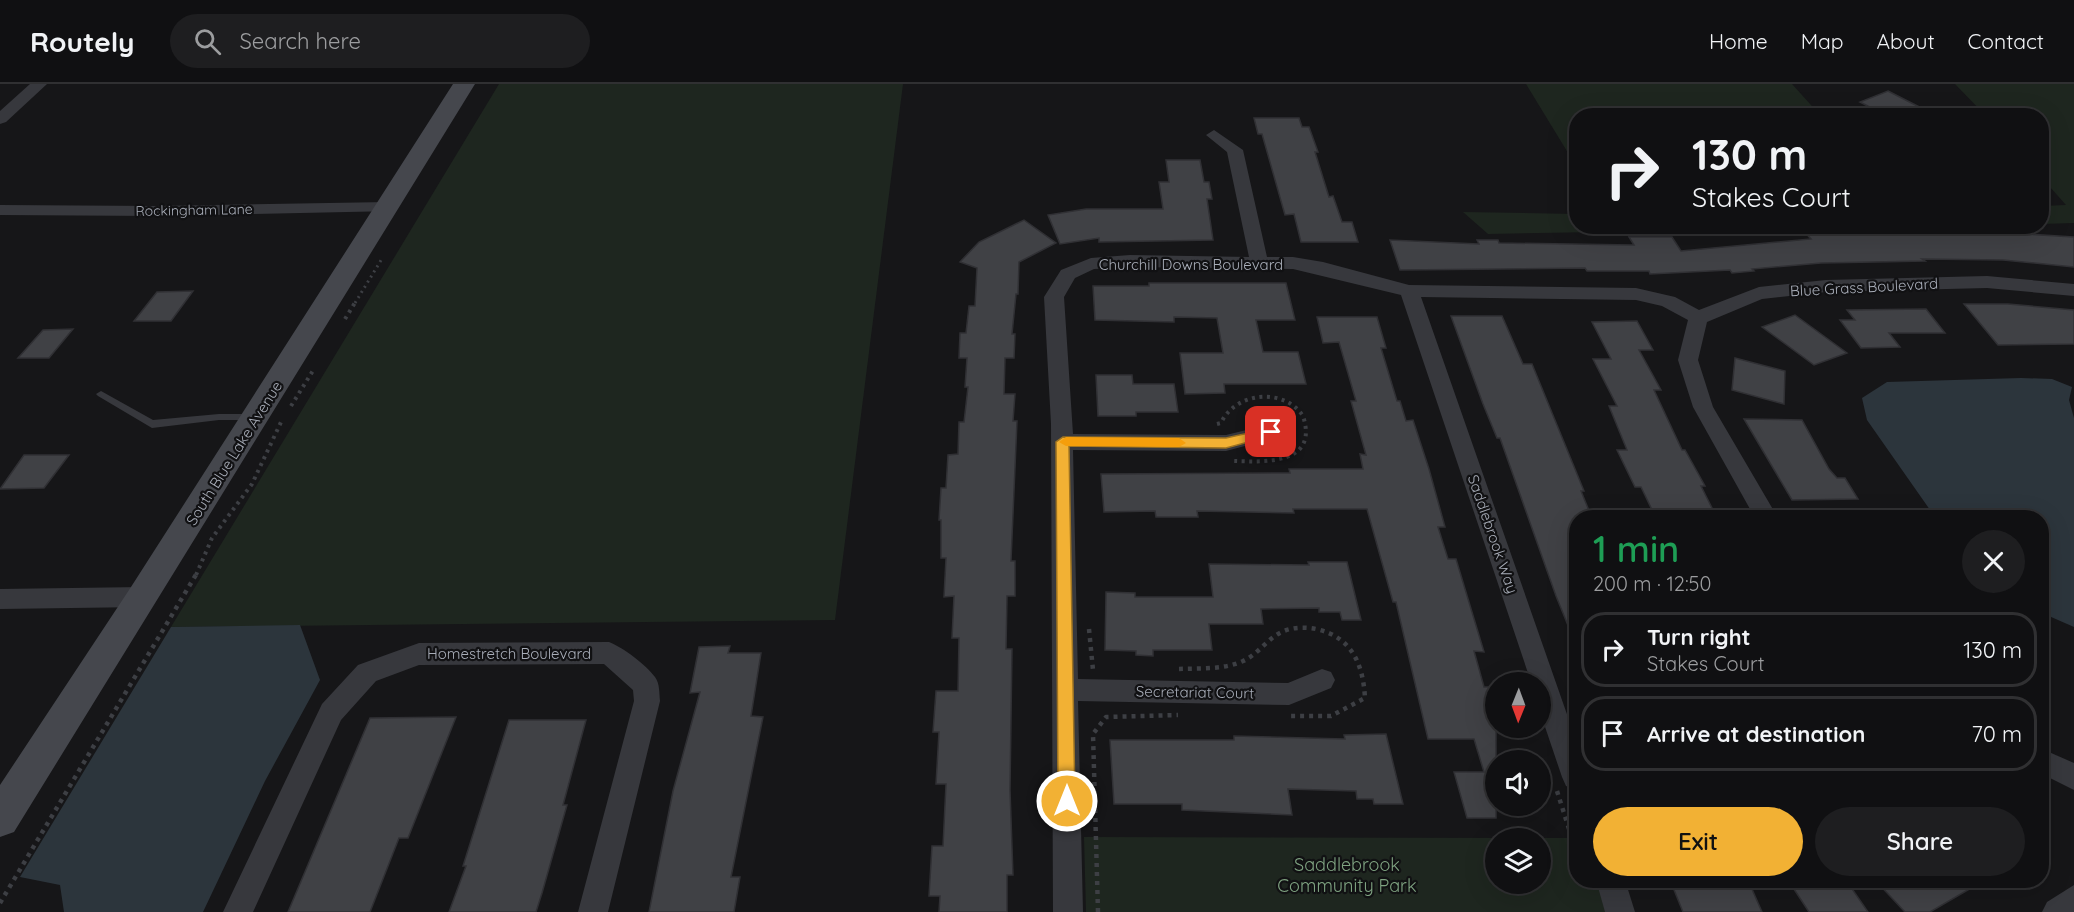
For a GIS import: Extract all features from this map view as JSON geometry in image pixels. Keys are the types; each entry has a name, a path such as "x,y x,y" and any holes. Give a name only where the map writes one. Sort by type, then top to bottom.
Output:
{"main road":[{"name":"South Blue Lake Avenue","path":"0,819 143,597 270,416 388,207 464,84"}],"street":[{"path":"0,118 39,84"},
{"path":"1214,135 1234,150 1260,263"},
{"name":"Rockingham Lane","path":"0,210 156,211 388,207"},
{"name":"Churchill Downs Boulevard","path":"1068,912 1063,442 1054,297 1068,274 1091,264 1130,261 1293,263 1323,268 1409,291 1636,294 1668,301 1698,318"},
{"name":"Blue Grass Boulevard","path":"1698,318 1759,294 1826,286 1987,282 2074,290"},
{"name":"Saddlebrook Way","path":"1409,291 1569,757"},
{"path":"1698,318 1689,360 1703,406 1762,510"},
{"path":"1063,442 1226,443 1271,432"},
{"path":"0,599 143,597"},
{"name":"Homestretch Boulevard","path":"238,912 331,712 367,673 419,654 609,653 646,685 647,701 593,912"},
{"name":"Secretariat Court","path":"1066,690 1289,694 1322,681"},
{"path":"2049,764 2074,777"},
{"path":"1612,888 1620,912"},
{"path":"2057,912 2074,900"}],"lane":[{"path":"101,394 152,424 219,417 270,416"}],"path":[{"path":"338,329 384,255"},
{"path":"289,408 315,366"},
{"path":"1212,424 1221,423 1229,408 1245,399 1278,398 1294,405 1305,423 1307,439 1302,448 1289,457 1270,461 1227,461"},
{"path":"0,903 165,630 194,580 212,538 252,484 270,416"},
{"path":"1089,624 1093,669 1098,673"},
{"path":"1176,669 1243,661 1283,631 1302,627 1326,630 1348,642 1357,654 1364,677 1365,699 1331,716 1288,716"},
{"path":"1098,912 1093,734 1106,717 1186,715"}],"green space":[{"path":"499,84 903,84 835,620 171,627"},
{"path":"1526,84 1792,84 1814,108 1569,108 1569,155"},
{"path":"1955,84 2074,84 2074,223 2049,224 2049,206 2066,205 2049,186 2049,108 1978,108"},
{"path":"1463,212 1569,214 1569,233 1488,234"},
{"name":"Saddlebrook Community Park","path":"1084,837 1485,838 1485,894 1551,894 1551,838 1569,838 1569,888 1600,888 1609,912 1086,912"}],"shaded area":[{"path":"2021,378 2052,379 2072,387 2069,400 2074,418 2074,627 2049,616 2049,510 1930,510 1867,420 1862,398 1887,382"},
{"path":"300,625 320,680 265,781 203,912 64,912 60,885 20,877 171,627"}],"building":[{"path":"1888,91 1921,108 1872,108 1860,102"},
{"path":"1254,118 1299,118 1302,127 1309,127 1329,197 1333,196 1342,222 1352,222 1358,242 1301,242 1294,214 1285,215 1262,134 1258,134"},
{"path":"1166,160 1200,160 1204,182 1209,182 1212,199 1207,199 1213,240 1099,242 1099,238 1060,244 1048,215 1086,209 1163,209 1159,182 1169,182"},
{"path":"1024,220 1056,243 1019,262 1018,294 1016,294 1012,334 1015,334 1014,358 1005,358 1004,394 1015,394 1013,421 1017,421 1011,561 1015,561 1015,596 1007,596 1006,649 1012,649 1010,790 1013,875 1007,875 1007,912 939,912 940,896 929,896 932,846 943,846 946,784 936,784 939,732 933,732 936,691 958,691 959,638 952,638 954,596 944,597 946,558 941,558 941,520 939,520 941,488 946,488 948,455 958,454 959,422 964,422 968,387 965,387 967,358 959,358 960,333 966,333 969,306 975,306 977,268 960,262 979,242"},
{"path":"1806,234 2026,234 2074,237 2074,267 2003,260 1922,259 1925,261 1821,263 1732,273 1730,270 1650,274 1649,271 1587,271 1585,268 1400,270 1390,240 1479,244 1477,240 1498,240 1499,243 1634,245 1629,237 1672,237 1681,251 1811,239"},
{"path":"1149,283 1286,283 1295,320 1256,320 1263,352 1298,352 1306,384 1224,384 1225,393 1185,394 1180,353 1223,353 1217,318 1174,317 1174,322 1095,320 1093,286 1149,286"},
{"path":"193,291 171,321 134,321 157,292"},
{"path":"1964,304 2008,304 2074,310 2074,344 1998,345"},
{"path":"1926,309 1945,333 1889,333 1900,347 1861,348 1840,320 1855,320 1847,310"},
{"path":"1795,315 1847,353 1814,365 1762,327"},
{"path":"1451,316 1502,316 1523,364 1532,364 1584,491 1581,491 1589,510 1569,510 1569,628 1500,438 1497,438"},
{"path":"1317,317 1377,317 1386,348 1381,348 1397,401 1400,401 1406,421 1413,420 1445,527 1438,527 1448,559 1456,559 1484,652 1474,651 1485,687 1485,738 1496,738 1496,750 1485,750 1485,816 1496,816 1496,818 1467,818 1454,772 1484,772 1474,739 1428,739 1396,602 1393,602 1367,509 1293,509 1294,513 1197,511 1198,517 1156,517 1155,511 1104,512 1101,474 1290,473 1289,469 1363,469 1360,454 1366,455 1351,401 1356,401 1339,342 1323,343"},
{"path":"1637,321 1653,350 1639,350 1661,390 1654,390 1682,450 1685,450 1705,486 1701,486 1713,510 1652,510 1641,487 1635,487 1617,450 1627,450 1609,406 1617,406 1593,359 1611,359 1592,322"},
{"path":"73,329 49,358 18,358 43,330"},
{"path":"1735,358 1785,371 1784,404 1732,390"},
{"path":"1096,375 1132,375 1133,384 1174,384 1178,412 1136,412 1136,416 1098,416"},
{"path":"1744,419 1802,420 1829,469 1837,478 1845,478 1858,499 1792,500"},
{"path":"24,455 69,455 44,488 0,489"},
{"path":"1308,562 1347,562 1361,620 1342,620 1340,612 1319,612 1319,608 1261,609 1263,624 1209,624 1212,650 1153,650 1153,656 1136,655 1136,651 1105,650 1106,592 1135,593 1135,597 1213,597 1209,564 1309,565"},
{"path":"730,646 728,653 761,653 751,716 763,717 731,877 740,877 734,912 649,912 673,791 700,692 690,693 699,647"},
{"path":"456,717 408,838 399,838 370,912 288,912 370,718"},
{"path":"509,720 586,720 563,805 567,805 542,893 536,912 449,912 466,866 463,866"},
{"path":"1386,734 1403,804 1374,804 1373,799 1357,799 1356,791 1288,789 1292,815 1182,810 1182,804 1114,804 1110,740 1234,740 1234,736 1345,739 1344,735"},
{"path":"1673,888 1752,888 1762,912 1683,912"},
{"path":"1793,888 1852,888 1868,912 1809,912"},
{"path":"1882,888 1971,888 1930,912 1905,912"}],"slow traffic":[{"path":"1066,442 1179,443"}],"route":[{"path":"1067,801 1063,442 1226,443 1271,432"}]}
